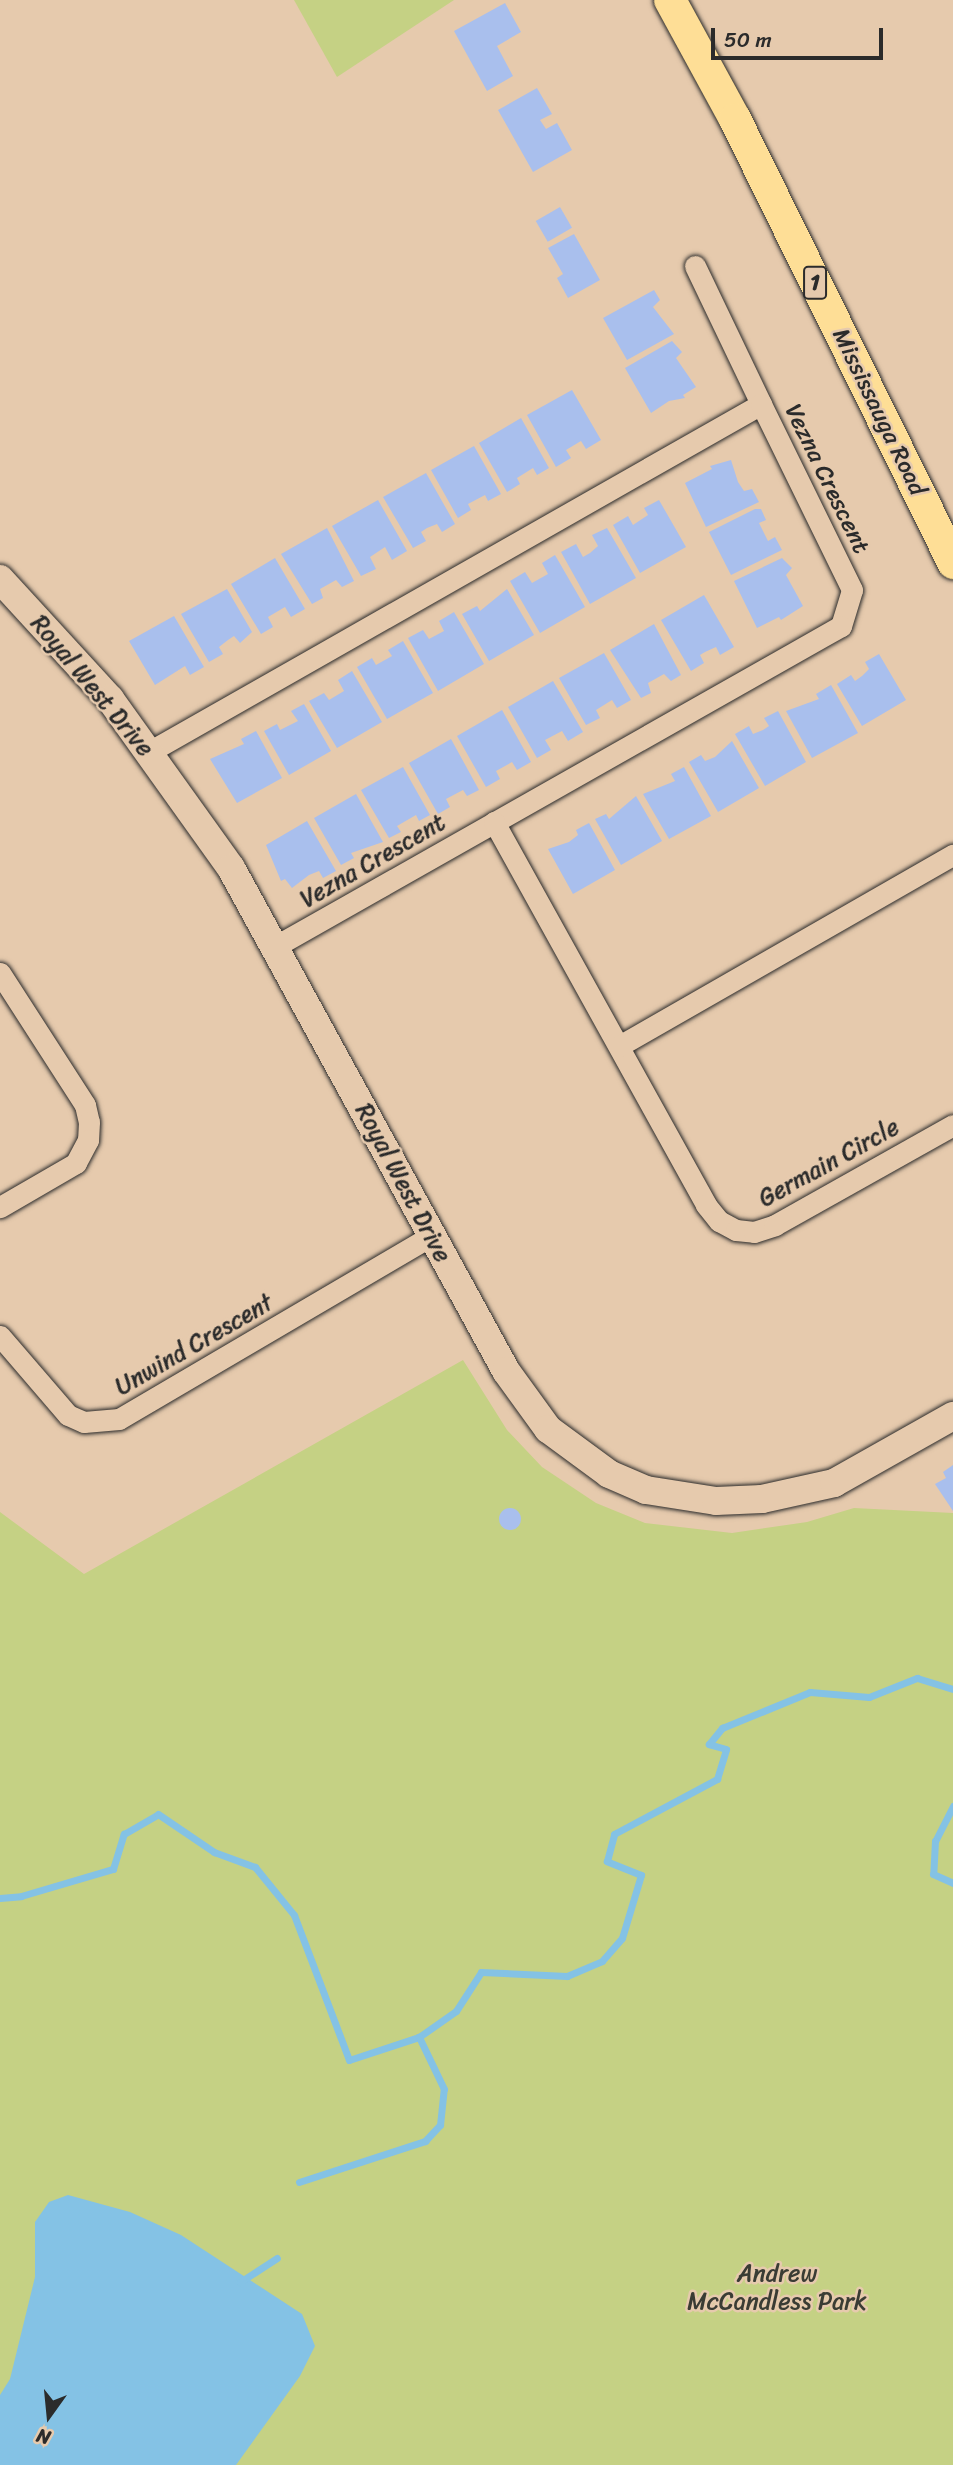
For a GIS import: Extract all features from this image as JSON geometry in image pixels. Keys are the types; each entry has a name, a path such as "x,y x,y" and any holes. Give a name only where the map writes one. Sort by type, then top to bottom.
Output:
{"main road":[{"name":"Mississauga Road","path":"670,0 735,119 953,563"}],"street":[{"path":"695,266 761,404"},
{"name":"Vezna Crescent","path":"149,752 761,404 852,590 841,625 274,947"},
{"name":"Royal West Drive","path":"0,579 110,699 231,868 506,1371 548,1429 591,1464 646,1489 716,1501 762,1499 834,1483 953,1416"},
{"name":"Germain Circle","path":"495,822 706,1205 719,1221 736,1230 754,1232 775,1225 953,1125"},
{"path":"619,1046 953,855"},
{"path":"0,973 85,1105 89,1122 88,1140 76,1163 0,1207"},
{"name":"Unwind Crescent","path":"0,1336 68,1415 84,1422 119,1419 431,1236"}],"green space":[{"path":"294,0 454,0 337,77"},
{"name":"Andrew McCandless Park","path":"463,1360 507,1430 542,1467 596,1503 645,1523 732,1533 807,1522 854,1508 953,1513 953,2465 0,2465 0,1512 84,1574"}],"water":[{"path":"68,2195 130,2212 181,2235 302,2314 315,2346 300,2376 236,2465 0,2465 0,2395 10,2379 35,2277 35,2222 49,2202"}],"building":[{"path":"505,3 521,32 497,46 513,76 487,91 454,31"},
{"path":"537,88 552,114 540,120 546,129 557,123 572,150 533,172 498,110"},
{"path":"560,207 572,228 548,242 536,221"},
{"path":"574,234 600,280 568,298 557,278 563,274 548,248"},
{"path":"654,290 660,300 653,307 674,334 627,360 603,318"},
{"path":"672,341 682,352 676,358 696,387 683,395 685,398 669,401 651,413 625,368"},
{"path":"572,390 601,440 586,449 581,441 566,450 571,458 556,467 527,415"},
{"path":"521,418 549,468 537,475 533,468 517,478 520,484 507,492 479,443"},
{"path":"474,446 501,494 488,501 485,495 468,504 471,510 458,518 431,470"},
{"path":"731,460 744,491 752,489 759,502 706,527 685,483 712,469 710,466"},
{"path":"426,473 455,524 442,532 437,524 427,528 421,532 426,541 413,548 383,497"},
{"path":"378,500 407,551 392,560 385,547 370,557 376,569 361,576 332,526"},
{"path":"659,500 686,547 640,573 613,525 628,516 633,525 648,515 644,508"},
{"path":"755,509 761,509 766,520 759,523 768,541 775,537 782,550 731,575 709,532"},
{"path":"327,528 354,581 342,587 336,580 320,589 323,598 312,604 281,554"},
{"path":"607,528 636,578 590,604 561,552 576,544 583,557 598,546 592,535"},
{"path":"555,555 585,607 540,633 510,581 525,572 532,583 548,574 542,563"},
{"path":"275,558 305,609 291,617 285,607 268,617 273,627 261,634 231,584"},
{"path":"782,558 792,568 786,575 803,606 781,620 779,617 757,628 734,581"},
{"path":"227,589 252,632 240,643 234,636 228,640 219,647 223,654 209,662 181,614"},
{"path":"507,589 534,635 489,661 462,614 477,606 480,611"},
{"path":"704,595 734,647 720,655 716,647 705,652 700,655 704,663 691,671 661,620"},
{"path":"454,612 484,664 438,691 408,638 423,630 429,639 444,631 439,621"},
{"path":"174,616 204,667 190,675 185,666 155,685 129,641"},
{"path":"654,624 681,675 671,681 664,674 648,683 651,693 641,698 610,650"},
{"path":"403,641 433,693 387,719 357,667 372,658 376,665 392,656 388,650"},
{"path":"604,653 631,700 617,708 612,700 596,710 600,718 586,725 559,678"},
{"path":"879,654 906,700 862,726 837,684 851,675 855,681 862,676 869,669 865,662"},
{"path":"352,671 382,722 337,748 309,701 324,693 329,700 344,691 338,680"},
{"path":"553,681 583,732 568,741 562,731 545,740 551,750 537,758 508,707"},
{"path":"831,685 858,733 812,758 786,711 819,699 816,694"},
{"path":"304,704 331,751 289,775 264,731 277,724 280,730 298,721 291,711"},
{"path":"502,710 531,762 517,770 512,762 496,771 500,779 486,787 457,736"},
{"path":"778,711 806,762 765,786 735,734 749,726 753,734 763,730 769,726 764,718"},
{"path":"256,731 282,778 237,803 210,759 244,744 241,739"},
{"path":"451,739 479,790 467,796 463,790 446,799 450,807 438,814 409,763"},
{"path":"732,741 759,788 718,812 689,762 701,755 705,761 715,757"},
{"path":"403,767 430,815 419,821 416,815 397,826 401,832 389,838 361,790"},
{"path":"684,767 711,816 669,839 643,794 675,781 671,774"},
{"path":"356,794 383,842 351,853 354,858 341,865 314,818"},
{"path":"636,796 662,841 621,865 595,819 606,814 609,819"},
{"path":"307,821 336,871 323,878 319,871 292,888 285,879 281,881 266,845"},
{"path":"589,823 615,870 573,894 548,849 569,842 578,835 576,830"},
{"path":"953,1465 953,1511 935,1484 946,1478 943,1472"},
{"path":"510,1508 518,1511 521,1519 518,1527 510,1530 502,1527 499,1519 502,1511"}],"waterway":[{"path":"0,1898 21,1896 113,1869 124,1834 158,1814 214,1852 255,1867 294,1915 349,2060 419,2037 456,2011 481,1972 567,1976 602,1961 622,1938 641,1875 607,1861 614,1834 717,1779 726,1749 709,1744 722,1728 810,1692 869,1697 917,1678 953,1689"},
{"path":"953,1806 935,1841 933,1874 953,1883"},
{"path":"299,2182 425,2141 440,2125 444,2089 419,2037"},
{"path":"240,2282 277,2258"}]}
